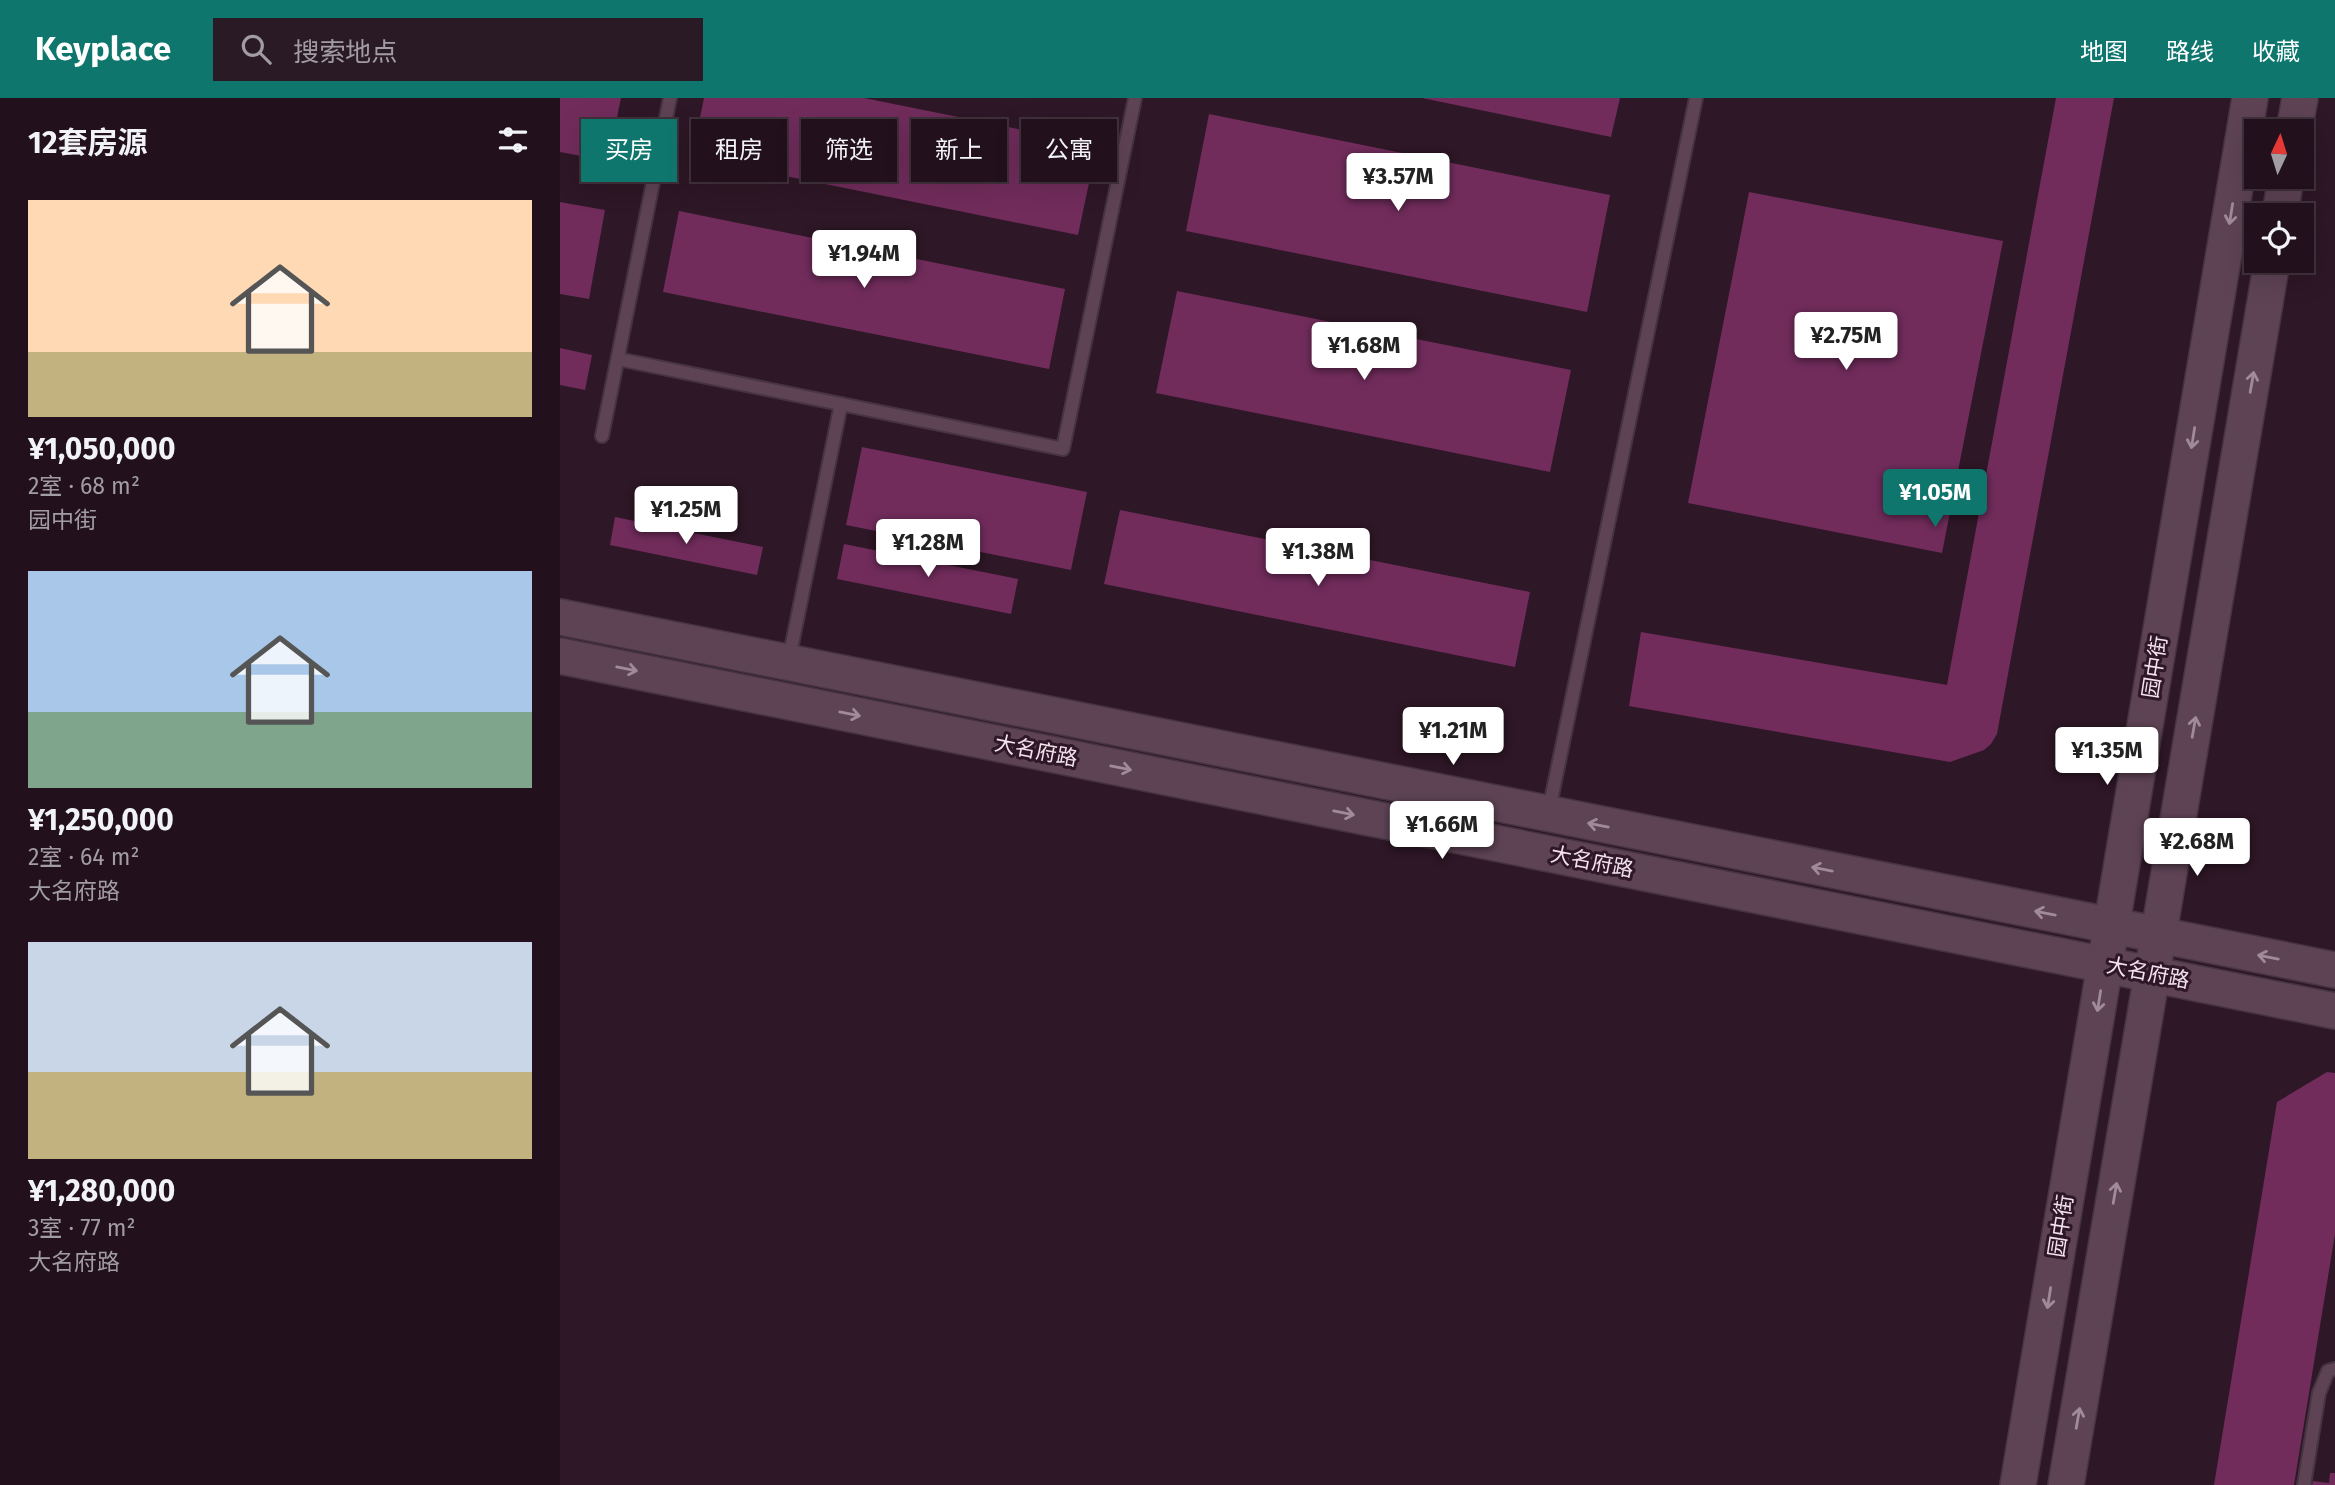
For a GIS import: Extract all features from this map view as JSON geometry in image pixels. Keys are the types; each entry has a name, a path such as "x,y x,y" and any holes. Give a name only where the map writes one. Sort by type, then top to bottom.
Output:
{"street":[{"name":"园中街","path":"2018,1485 2250,98"},
{"path":"2296,119 2300,98"},
{"path":"2066,1485 2270,273"},
{"name":"大名府路","path":"560,617 2335,970"},
{"name":"大名府路","path":"560,656 2335,1011"}],"lane":[{"path":"602,436 670,98"},
{"path":"618,359 1063,449 1135,98"},
{"path":"1548,814 1696,98"},
{"path":"789,662 841,404"},
{"path":"2304,1485 2319,1392 2328,1371 2335,1369"}],"building":[{"path":"560,98 621,98 617,119 581,119 581,156 560,152"},
{"path":"704,98 864,98 968,119 911,119 911,182 1007,182 1007,127 1021,130 1021,182 1089,182 1078,235 816,182 897,182 897,119 801,119 801,179 787,176 787,119 700,119"},
{"path":"1422,98 1620,98 1611,137"},
{"path":"2056,98 2114,98 1997,734 1991,744 1984,750 1950,762 1629,706 1641,632 1947,685"},
{"path":"1209,114 1610,195 1587,312 1186,231"},
{"path":"1749,192 2003,241 1942,553 1688,503"},
{"path":"560,202 605,210 589,299 560,294"},
{"path":"679,211 1065,289 1049,369 663,292"},
{"path":"1177,291 1571,370 1550,472 1156,393"},
{"path":"560,348 592,355 585,390 560,385"},
{"path":"862,447 1087,492 1071,570 846,525"},
{"path":"1120,510 1530,592 1515,667 1104,584"},
{"path":"615,517 763,547 757,575 610,545"},
{"path":"844,544 1018,579 1011,614 837,579"},
{"path":"2327,1072 2335,1073 2335,1234 2294,1485 2214,1485 2277,1102"},
{"path":"2330,1473 2335,1473 2335,1485 2312,1485 2313,1481 2329,1483"}]}
